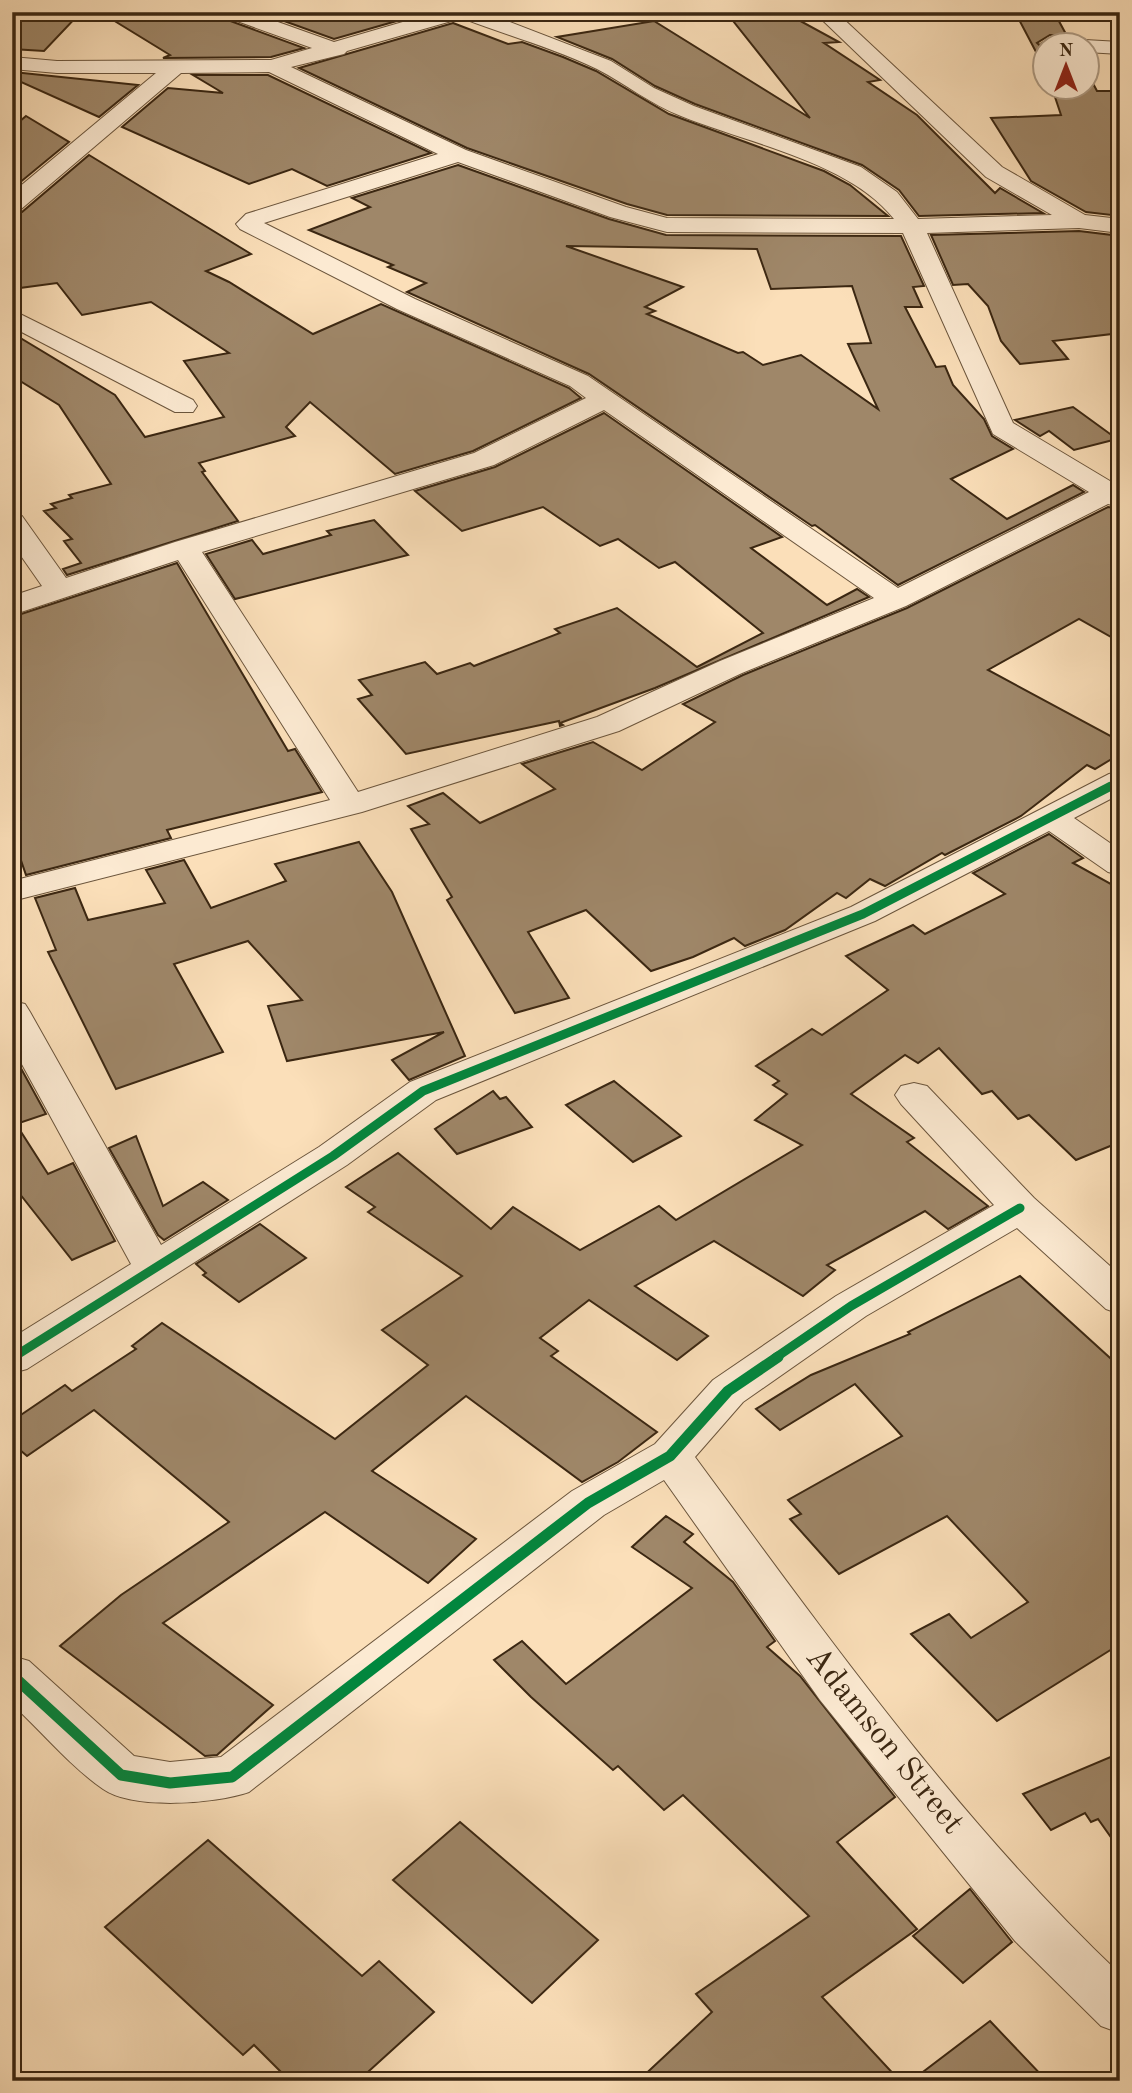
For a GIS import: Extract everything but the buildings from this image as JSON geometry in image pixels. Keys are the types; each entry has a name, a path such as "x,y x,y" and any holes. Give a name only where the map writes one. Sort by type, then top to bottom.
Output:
{"street":[{"path":"230,12 337,50"},
{"path":"12,63 57,67 272,66 337,50 463,12 604,65 686,111 853,172 889,197 912,226 1002,428 1114,496"},
{"path":"824,12 994,172 1079,221"},
{"path":"1100,47 1120,48"},
{"path":"272,66 458,155 627,215 667,225 912,226 1079,221 1120,226"},
{"path":"12,205 174,68"},
{"path":"458,155 254,219 248,224 406,304 579,381 896,600"},
{"path":"12,317 184,406"},
{"path":"12,606 185,548 484,458 605,399"},
{"path":"12,891 350,805 608,724 731,667 896,600 1114,496"},
{"path":"12,522 60,591"},
{"path":"185,548 350,805"},
{"path":"12,1358 333,1156 423,1091 863,914 1120,781"},
{"path":"1050,817 1120,864"},
{"path":"12,1012 153,1267"},
{"path":"914,1095 1020,1208 1120,1299"},
{"path":"12,1675 121,1775 170,1783 232,1777 588,1503 670,1456 728,1391 851,1306 1020,1208"},
{"name":"Adamson Street","path":"670,1456 836,1686 1033,1925 1120,2009"}],"cycle path":[{"path":"12,1358 333,1156 423,1091 863,914 1120,781"},
{"path":"12,1675 121,1775 170,1783 232,1777 588,1503 670,1456 728,1391 851,1306 1020,1208"}]}
